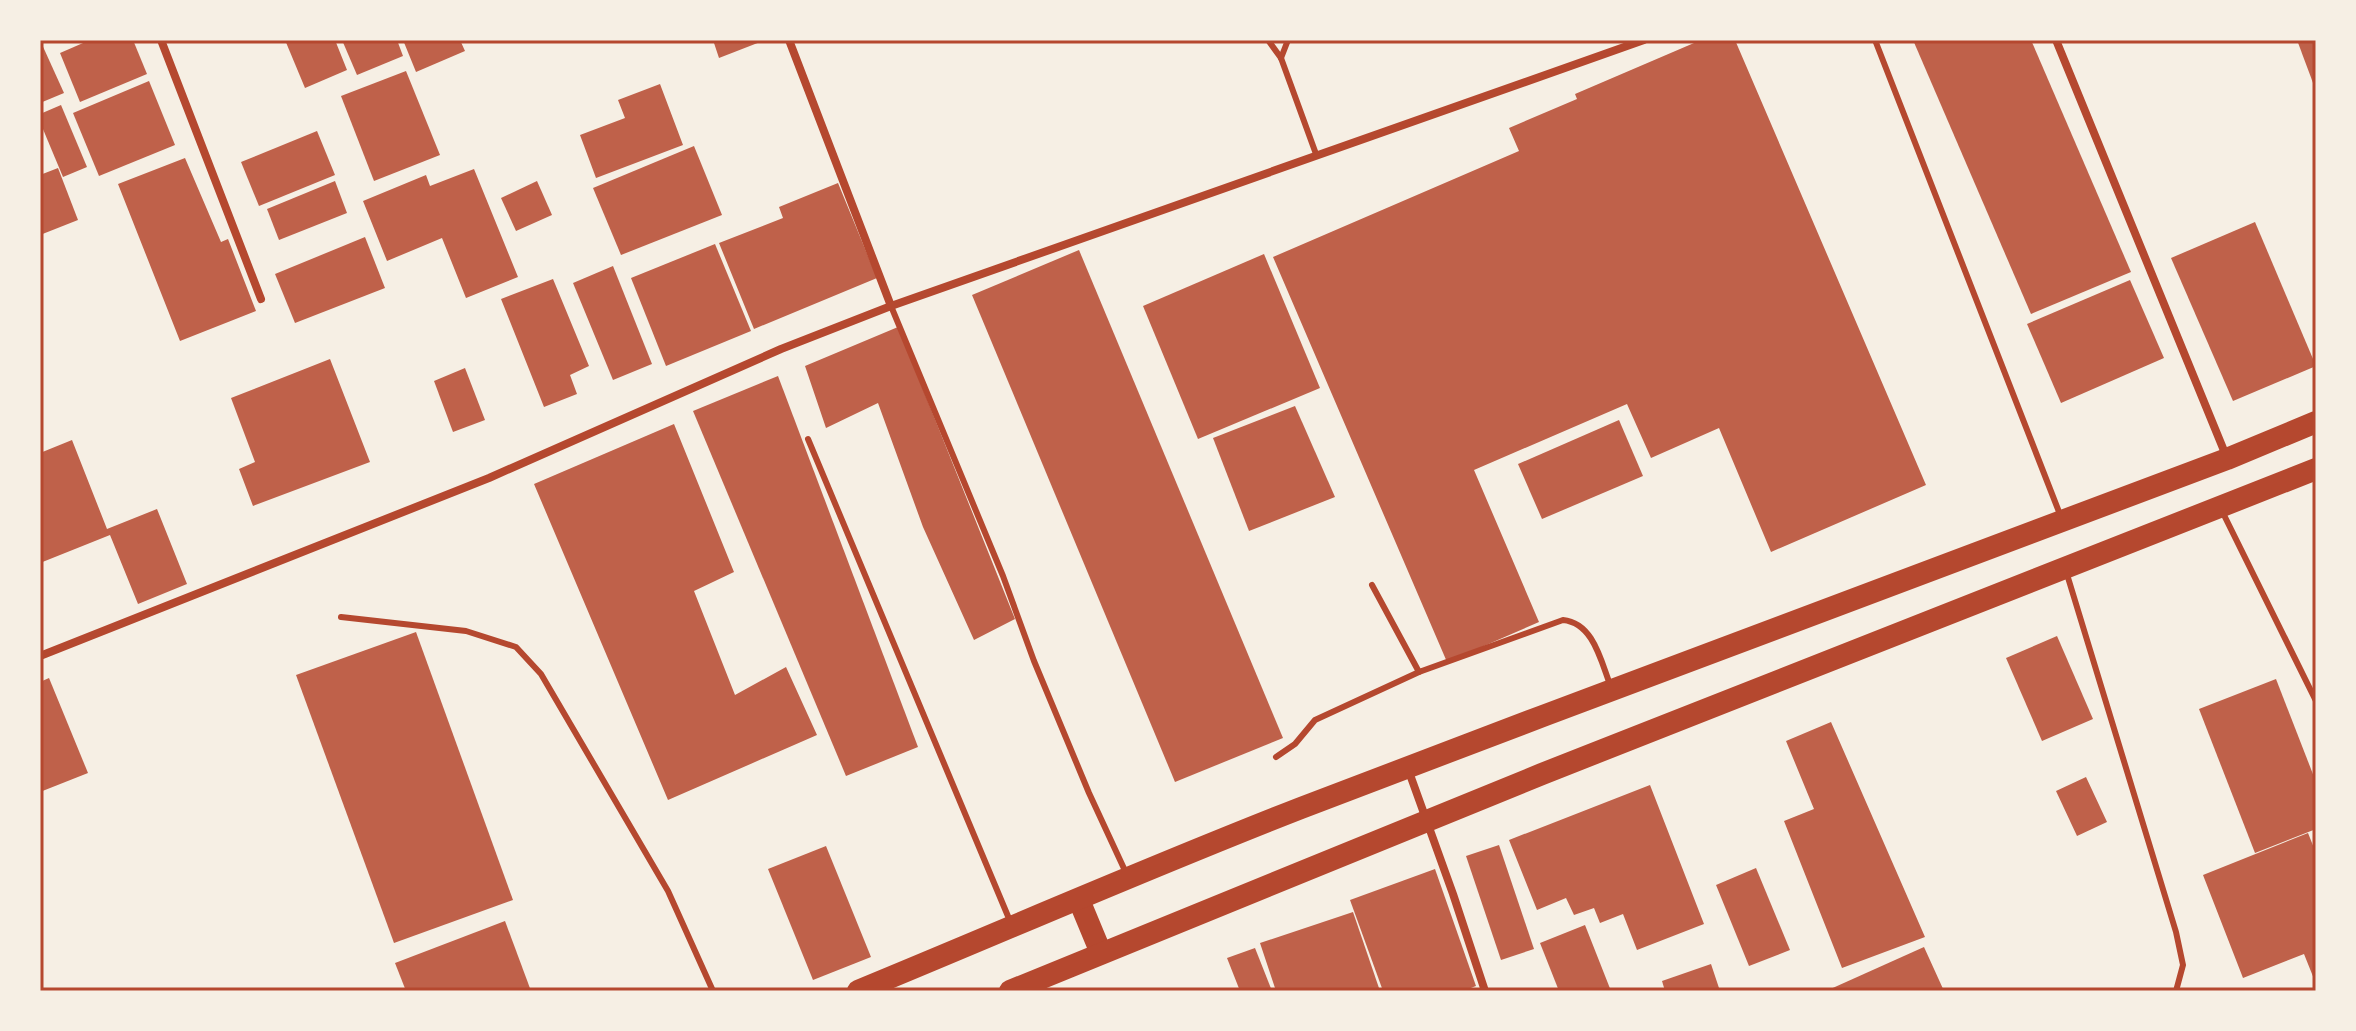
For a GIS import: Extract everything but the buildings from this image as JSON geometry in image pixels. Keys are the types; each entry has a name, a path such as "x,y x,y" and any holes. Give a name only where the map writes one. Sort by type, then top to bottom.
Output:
{"highway":[{"path":"858,991 1128,877 1612,690 2227,459 2316,422"},
{"path":"1010,991 1542,774 2316,469"},
{"path":"1079,900 1101,953"}],"street":[{"path":"161,40 261,299"},
{"path":"789,40 891,306"},
{"path":"40,656 489,478 781,349 891,306 1644,40"},
{"path":"2056,40 2227,459"},
{"path":"1408,769 1485,991"}],"lane":[{"path":"1268,40 1281,58 1316,154"},
{"path":"1281,58 1288,40"},
{"path":"1875,40 2063,521"},
{"path":"891,306 1003,576 1034,661 1128,877"},
{"path":"808,439 1012,928"},
{"path":"2220,506 2316,701"},
{"path":"2065,568 2176,932 2183,965 2176,991"},
{"path":"1372,585 1419,672"},
{"path":"341,617 466,631 516,647 541,674 668,891 713,991"},
{"path":"1276,757 1295,744 1315,720 1419,672 1563,620 1575,621 1589,634 1612,690"}]}
